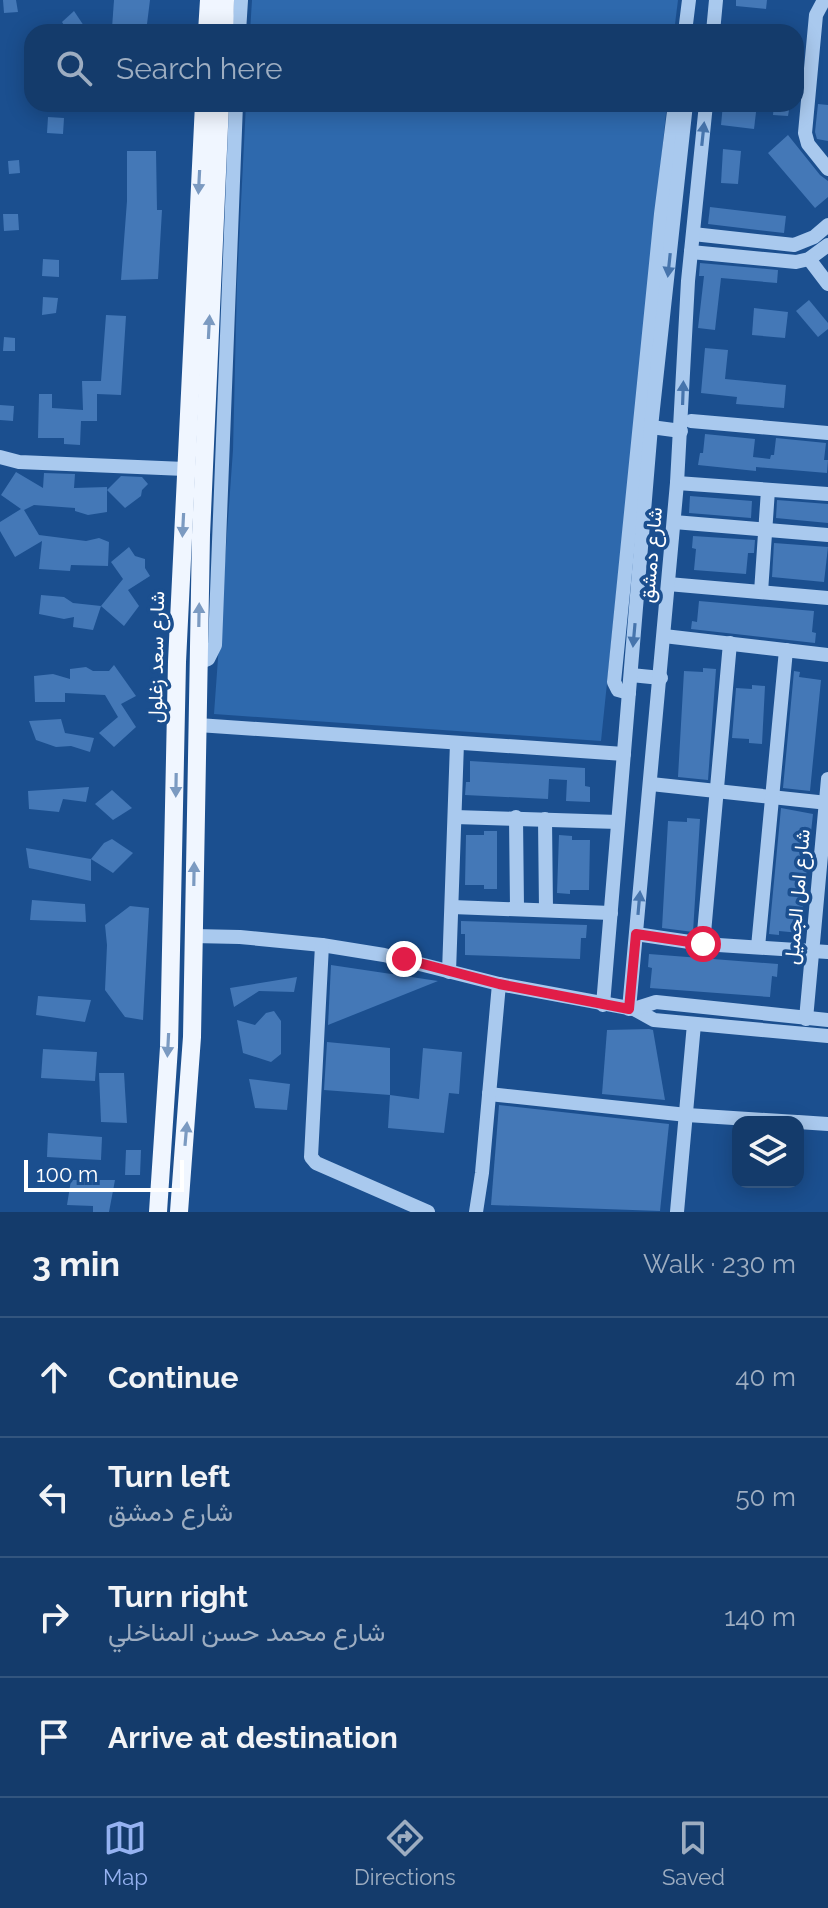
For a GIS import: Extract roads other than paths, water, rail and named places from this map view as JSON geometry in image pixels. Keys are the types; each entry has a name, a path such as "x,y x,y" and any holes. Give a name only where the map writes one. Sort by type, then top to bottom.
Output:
{"main road":[{"path":"208,24 209,0"},
{"path":"224,24 225,0"},
{"name":"شارع سعد زغلول","path":"179,1212 190,1067 198,725 204,112"},
{"name":"شارع سعد زغلول","path":"158,1212 169,1047 177,662 185,469 223,195 220,112"}],"street":[{"path":"240,24 241,0"},
{"path":"686,24 689,0"},
{"path":"695,24 697,0"},
{"path":"714,24 716,0"},
{"path":"824,0 816,15 805,133 808,144 828,169"},
{"path":"198,663 208,659 215,645 223,195 235,112"},
{"path":"629,693 618,690 614,682 632,565 674,112"},
{"name":"شارع دمشق","path":"603,1005 631,675 632,565 651,427 667,215 685,112"},
{"name":"شارع دمشق","path":"632,1009 636,934 677,483 686,426 691,252 705,112"},
{"path":"693,234 794,245 814,237 828,225"},
{"path":"691,252 796,262 809,259 828,245"},
{"path":"809,259 828,284"},
{"path":"651,427 828,433"},
{"path":"0,457 19,462 185,469"},
{"path":"677,483 828,494"},
{"path":"761,592 768,490"},
{"path":"674,522 828,535"},
{"path":"668,584 828,598"},
{"path":"664,636 828,655"},
{"path":"703,944 730,643"},
{"path":"758,947 786,650"},
{"path":"631,675 661,678"},
{"path":"198,725 624,754"},
{"path":"449,972 457,743"},
{"name":"شارع امل الجميل","path":"809,1019 820,951 828,779"},
{"path":"651,784 827,803"},
{"path":"455,817 618,822"},
{"path":"516,817 517,908"},
{"path":"545,819 546,910"},
{"path":"452,907 611,913"},
{"path":"636,934 703,944 820,951"},
{"path":"193,936 322,945 384,955 499,984 632,1009 648,1018 828,1036"},
{"path":"322,945 311,1157 316,1163 428,1212"},
{"path":"476,1212 499,984"},
{"path":"632,985 643,996 656,1002 828,1020"},
{"path":"632,1009 656,1002"},
{"path":"736,1028 737,1011"},
{"path":"809,1019 828,1013"},
{"path":"677,1212 694,1024"},
{"path":"489,1094 732,1118"},
{"path":"804,1122 828,1124"}]}
